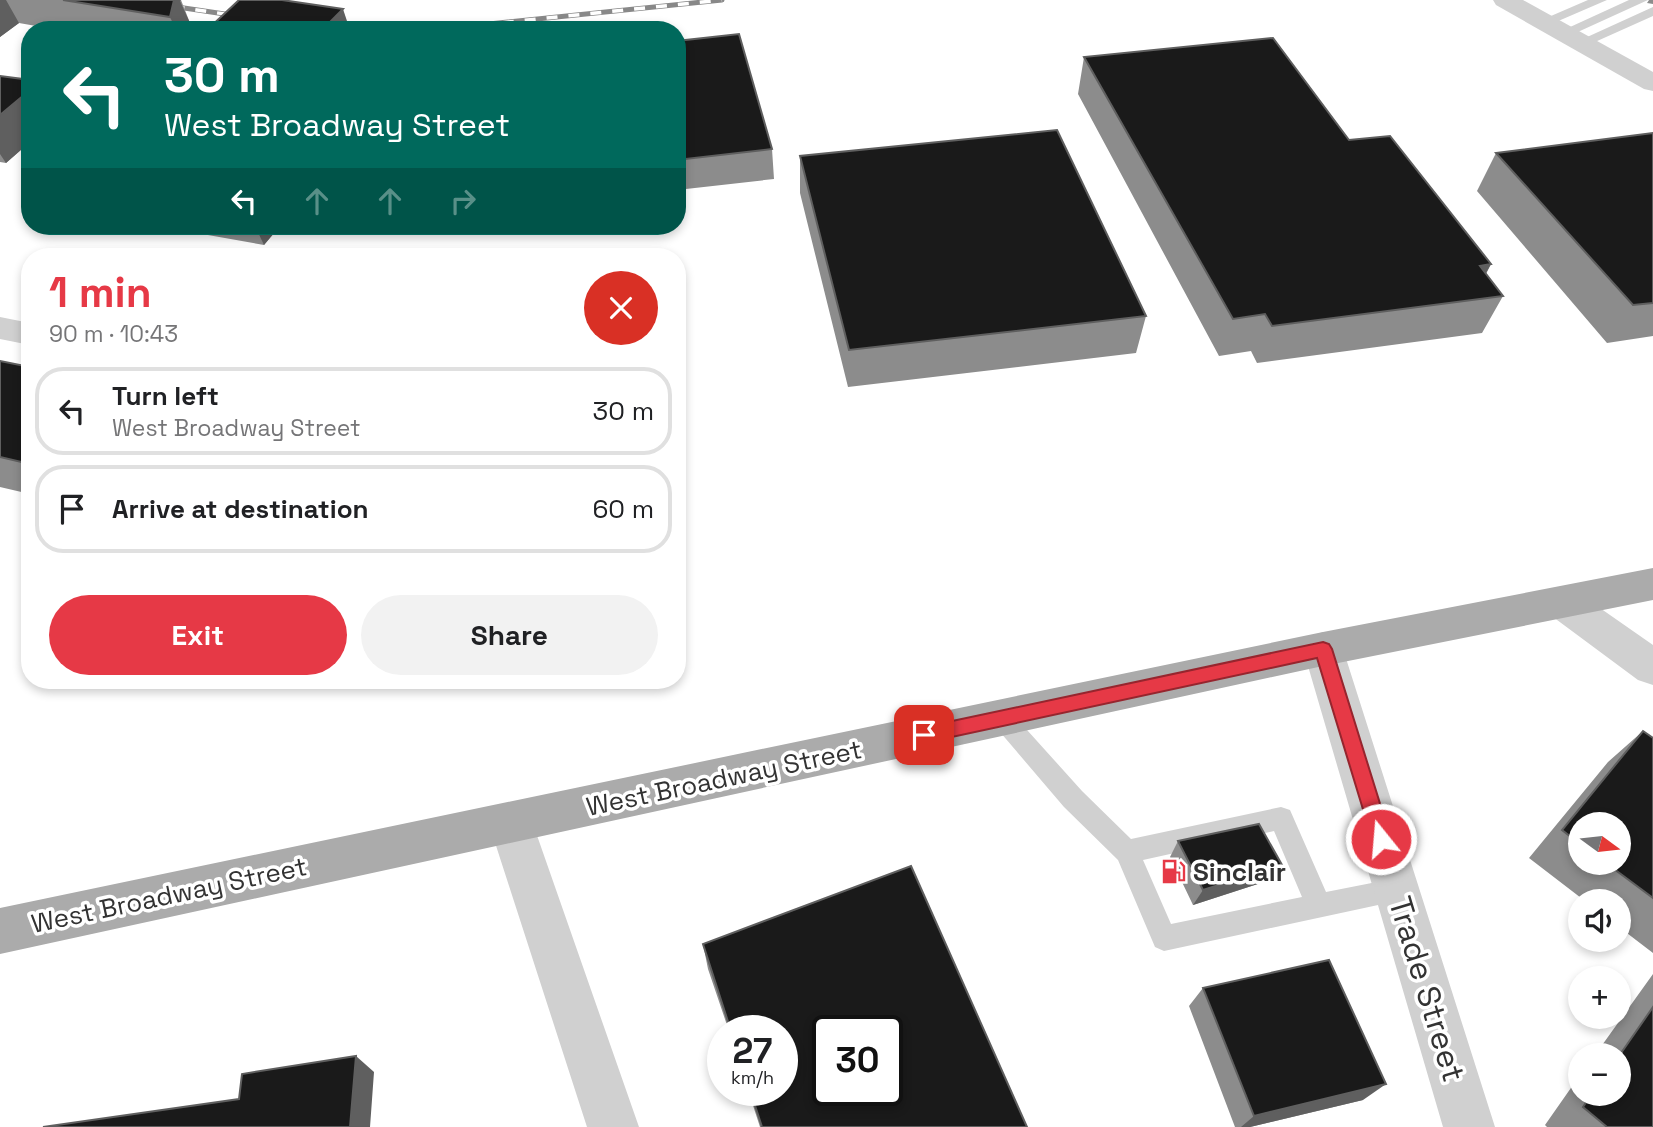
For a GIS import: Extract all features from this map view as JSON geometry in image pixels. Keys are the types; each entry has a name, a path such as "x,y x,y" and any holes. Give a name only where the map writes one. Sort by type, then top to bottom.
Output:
{"main road":[{"name":"West Broadway Street","path":"0,931 1323,649 1653,584"}],"street":[{"path":"1505,0 1653,83"},
{"path":"0,328 21,332"},
{"path":"1563,603 1653,668"},
{"name":"Trade Street","path":"1323,649 1469,1127"},
{"path":"511,824 613,1127"}],"lane":[{"path":"1563,33 1600,0"},
{"path":"1563,33 1641,0"},
{"path":"1563,33 1653,11"},
{"path":"1002,718 1073,799 1127,852 1164,938 1397,890"},
{"path":"1127,852 1281,818 1319,906"}],"building":[{"path":"63,0 174,0 170,17"},
{"path":"239,0 282,0 343,9 331,21 217,21"},
{"path":"739,34 772,149 686,159 686,40"},
{"path":"1273,38 1349,140 1390,136 1491,264 1480,266 1503,296 1272,326 1265,314 1233,319 1084,57"},
{"path":"0,76 21,79 21,98 0,115"},
{"path":"1057,130 1146,316 849,350 800,156"},
{"path":"1653,133 1653,303 1633,305 1496,153"},
{"path":"0,361 21,365 21,462 0,457"},
{"path":"1643,731 1653,738 1653,898 1622,875 1631,875 1631,812 1577,812"},
{"path":"1568,823 1568,835 1562,830"},
{"path":"1259,824 1282,865 1203,890 1178,841"},
{"path":"911,866 1027,1127 762,1127 755,1106 798,1106 798,1015 726,1015 703,944"},
{"path":"1329,960 1386,1084 1254,1116 1203,988"},
{"path":"1653,1007 1653,1127 1607,1127 1583,1107 1631,1106 1631,1043 1628,1043"},
{"path":"356,1056 350,1127 43,1127 239,1099 242,1074"}],"railway":[{"path":"130,0 245,17"},
{"path":"518,21 722,0"}],"place":[{"name":"Sinclair","path":"1173,872"}],"route":[{"path":"924,735 1323,649 1381,839"}]}
